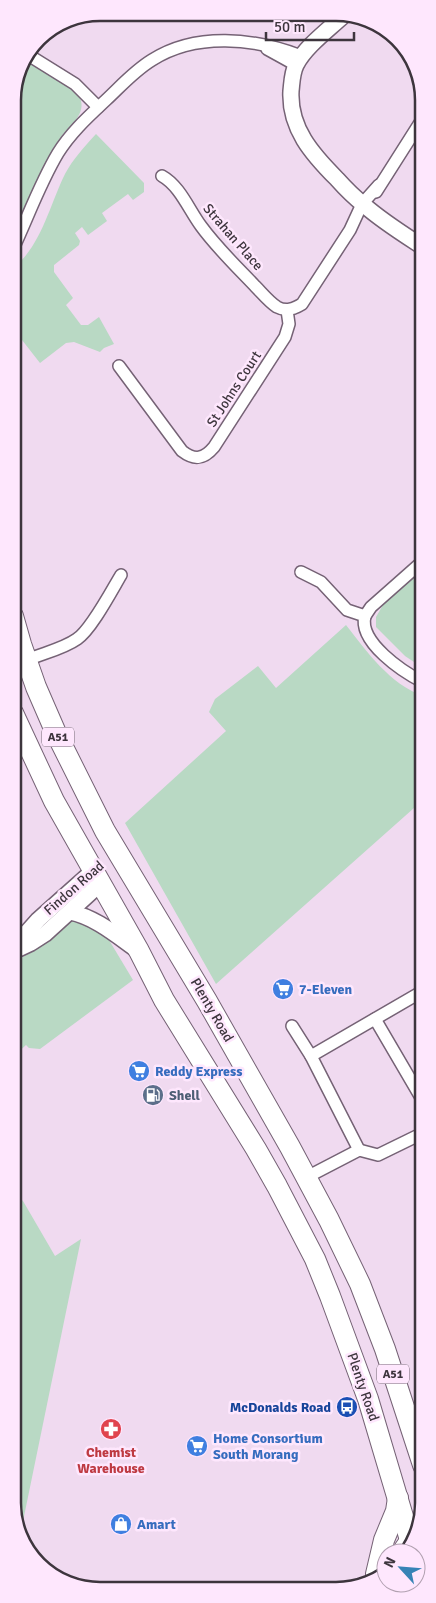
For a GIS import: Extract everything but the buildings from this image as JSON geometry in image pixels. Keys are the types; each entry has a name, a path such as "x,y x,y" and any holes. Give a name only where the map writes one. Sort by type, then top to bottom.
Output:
{"highway":[{"name":"Plenty Road","path":"21,641 56,733 121,859 207,1001 330,1220 360,1284 385,1349 415,1441"},
{"name":"Plenty Road","path":"21,731 54,801 139,951 164,1000 277,1186 315,1259 363,1384 409,1532"},
{"name":"Findon Road","path":"97,877 121,859"},
{"path":"384,1543 396,1511 398,1498"}],"street":[{"path":"338,21 299,61 292,82 291,95 295,122 300,134 313,154 365,207 415,241"},
{"path":"21,228 58,153 77,128 137,70 151,60 173,49 199,42 218,41 283,49 299,61"},
{"path":"34,58 75,84 98,107"},
{"path":"287,310 302,304 415,130"},
{"name":"Strahan Place","path":"162,176 180,194 202,228 242,272 271,302 277,307 287,310"},
{"name":"St Johns Court","path":"119,366 182,451 188,456 195,458 204,456 214,447 285,337 289,324 287,310"},
{"path":"415,568 371,607 365,616 364,622 365,631 372,641 397,666 415,677"},
{"path":"300,572 321,582 347,610 365,616"},
{"path":"27,660 80,638 121,575"},
{"name":"Findon Road","path":"21,946 39,938 70,912 97,877"},
{"name":"Findon Road","path":"21,940 38,920 97,877"},
{"path":"70,912 92,919 139,951"},
{"path":"312,1056 415,996"},
{"path":"374,1019 415,1088"},
{"path":"292,1026 312,1056 359,1150"},
{"path":"307,1177 359,1150 378,1156 415,1137"}],"green space":[{"path":"31,62 72,88 77,93 82,104 79,114 61,137 21,216 21,95 27,70"},
{"path":"96,134 144,183 144,192 133,200 128,194 102,213 107,221 88,235 82,227 75,233 80,241 79,245 54,265 54,272 73,298 66,305 81,325 88,325 99,317 114,344 100,352 74,342 66,343 40,363 21,341 21,261 38,237 65,174 79,153"},
{"path":"415,576 415,663 405,656 376,627 376,617 383,605"},
{"path":"346,625 380,666 400,684 415,693 415,807 216,984 125,823 226,731 209,712 215,699 258,666 276,688"},
{"path":"72,920 95,927 109,940 133,980 40,1049 29,1048 26,1045 21,1050 21,958 61,926"},
{"path":"21,1199 55,1256 81,1239 23,1520 21,1503"}],"place":[{"name":"7-Eleven","path":"283,989"},
{"name":"Reddy Express","path":"139,1071"},
{"name":"Shell","path":"153,1095"},
{"name":"McDonalds Road","path":"347,1407"},
{"name":"Chemist Warehouse","path":"111,1429"},
{"name":"Home Consortium South Morang","path":"197,1446"},
{"name":"Amart","path":"121,1524"}]}
